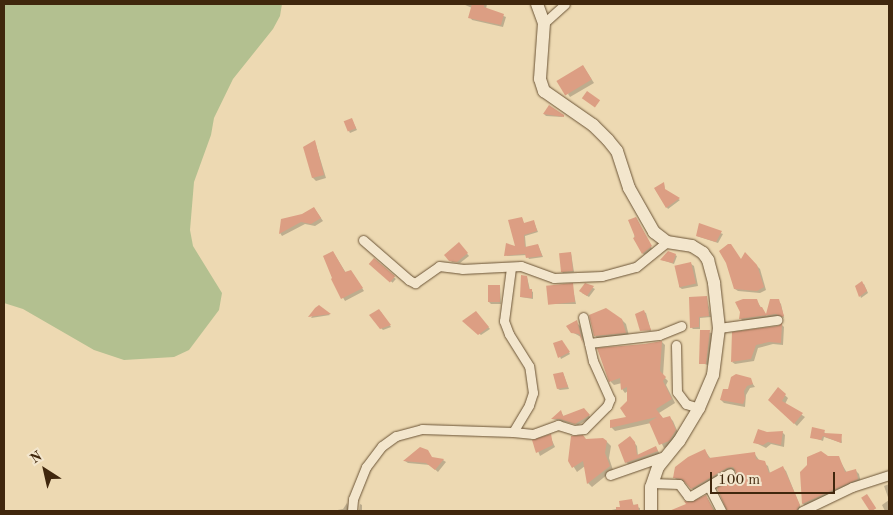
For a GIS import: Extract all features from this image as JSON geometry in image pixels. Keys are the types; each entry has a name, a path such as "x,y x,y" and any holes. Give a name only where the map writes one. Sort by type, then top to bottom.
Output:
{"street":[{"path":"537,4 544,23 540,73 541,86 554,99 593,125 613,146 619,157 629,188 654,232 667,242 692,246 708,260 714,283 719,328 713,375 699,408 658,467 652,483 650,511"},
{"path":"544,23 565,4"},
{"path":"363,240 413,283 418,282 439,266 462,269 521,266 554,278 602,276 636,267 667,242"},
{"path":"511,268 504,321 509,334 529,366 533,393 530,405 513,432"},
{"path":"352,511 353,499 366,467 382,446 396,436 422,429 533,434 558,425 574,430 584,429 602,413 610,399 593,361 583,317"},
{"path":"719,328 777,320"},
{"path":"589,343 659,335 681,326"},
{"path":"676,345 676,388 679,396 686,404 699,408"},
{"path":"610,475 667,455"},
{"path":"652,483 679,484 690,496 709,487 730,473"},
{"path":"802,511 852,487 889,475"},
{"path":"709,487 721,511"}],"green space":[{"path":"4,4 282,4 280,16 273,29 233,79 214,118 211,135 194,182 190,230 193,246 222,293 219,310 189,350 174,357 124,360 94,350 23,309 4,303"}],"building":[{"path":"472,4 484,4 484,7 504,14 501,25 468,18"},
{"path":"583,65 592,80 565,96 556,81"},
{"path":"587,91 600,100 595,108 582,98"},
{"path":"549,105 564,115 564,117 543,114"},
{"path":"352,118 356,128 348,132 344,121"},
{"path":"315,140 324,175 312,178 303,147"},
{"path":"664,182 665,189 680,198 666,208 654,188"},
{"path":"314,207 321,218 311,224 301,222 279,234 281,219 302,214"},
{"path":"522,217 524,223 534,220 537,231 524,235 525,247 538,244 542,256 526,258 525,254 504,256 506,243 515,246 508,220"},
{"path":"636,217 652,246 642,254 633,238 635,237 628,220"},
{"path":"699,223 722,231 716,242 696,236"},
{"path":"459,242 468,253 457,262 449,261 444,255"},
{"path":"728,244 731,244 741,259 745,252 757,265 764,287 757,291 734,289 726,263 719,251"},
{"path":"333,251 345,272 351,270 363,288 341,299 331,279 323,256"},
{"path":"668,251 676,254 673,263 660,260"},
{"path":"571,252 573,271 561,272 559,253"},
{"path":"374,258 395,276 390,282 369,264"},
{"path":"691,262 696,283 679,287 674,266"},
{"path":"521,275 527,276 529,289 532,289 532,298 520,297"},
{"path":"862,281 867,291 859,297 855,286"},
{"path":"573,283 575,302 548,305 546,286"},
{"path":"585,283 594,286 587,296 579,291"},
{"path":"488,285 500,285 500,302 488,302"},
{"path":"707,296 709,316 699,317 699,327 690,328 689,297"},
{"path":"743,299 757,299 760,307 762,307 766,314 770,299 779,299 784,316 776,314 739,319 740,312 735,302"},
{"path":"319,305 331,314 308,317 315,308"},
{"path":"606,308 622,319 626,333 594,336 589,315"},
{"path":"379,309 391,325 380,329 369,315"},
{"path":"644,310 651,330 640,331 635,314"},
{"path":"476,311 489,327 478,335 462,321"},
{"path":"577,320 583,344 579,334 571,333 566,326"},
{"path":"782,323 781,343 769,342 756,345 751,359 731,362 732,332 778,326"},
{"path":"700,330 710,330 706,364 699,364"},
{"path":"562,340 570,352 558,358 553,343"},
{"path":"662,341 660,371 666,377 663,381 672,399 656,409 663,418 670,416 676,430 669,441 659,445 649,422 657,417 610,428 610,420 626,417 620,408 627,401 627,387 621,390 620,378 609,382 597,348"},
{"path":"563,372 568,387 557,389 553,374"},
{"path":"736,374 751,378 753,384 747,386 744,391 745,399 743,404 720,400 723,389 728,389 731,377"},
{"path":"778,387 786,394 782,401 803,413 794,424 768,400"},
{"path":"584,408 590,415 575,424 560,419 551,419 561,410 563,416"},
{"path":"812,427 825,430 824,433 842,434 841,443 823,436 821,440 810,438"},
{"path":"758,429 767,432 783,431 781,445 768,442 763,445 753,443"},
{"path":"551,434 553,445 536,453 532,440"},
{"path":"583,435 586,439 603,438 607,441 605,453 610,466 587,484 583,461 572,468 568,461 571,436"},
{"path":"630,436 635,442 637,455 656,446 658,451 625,463 618,445"},
{"path":"420,447 428,450 432,457 444,459 435,470 426,463 403,461"},
{"path":"705,449 709,458 755,452 756,459 765,461 769,473 783,466 800,505 796,511 727,511 717,488 735,476 736,472 733,467 727,468 691,489 682,479 673,478 675,467 688,457"},
{"path":"821,451 828,456 839,456 845,472 856,469 858,479 802,504 800,472 807,465 807,457"},
{"path":"867,494 876,508 870,511 861,498"},
{"path":"706,495 714,511 669,511 686,504 684,501 691,502"},
{"path":"632,499 633,505 638,504 639,511 616,511 616,507 620,507 619,501"}]}
